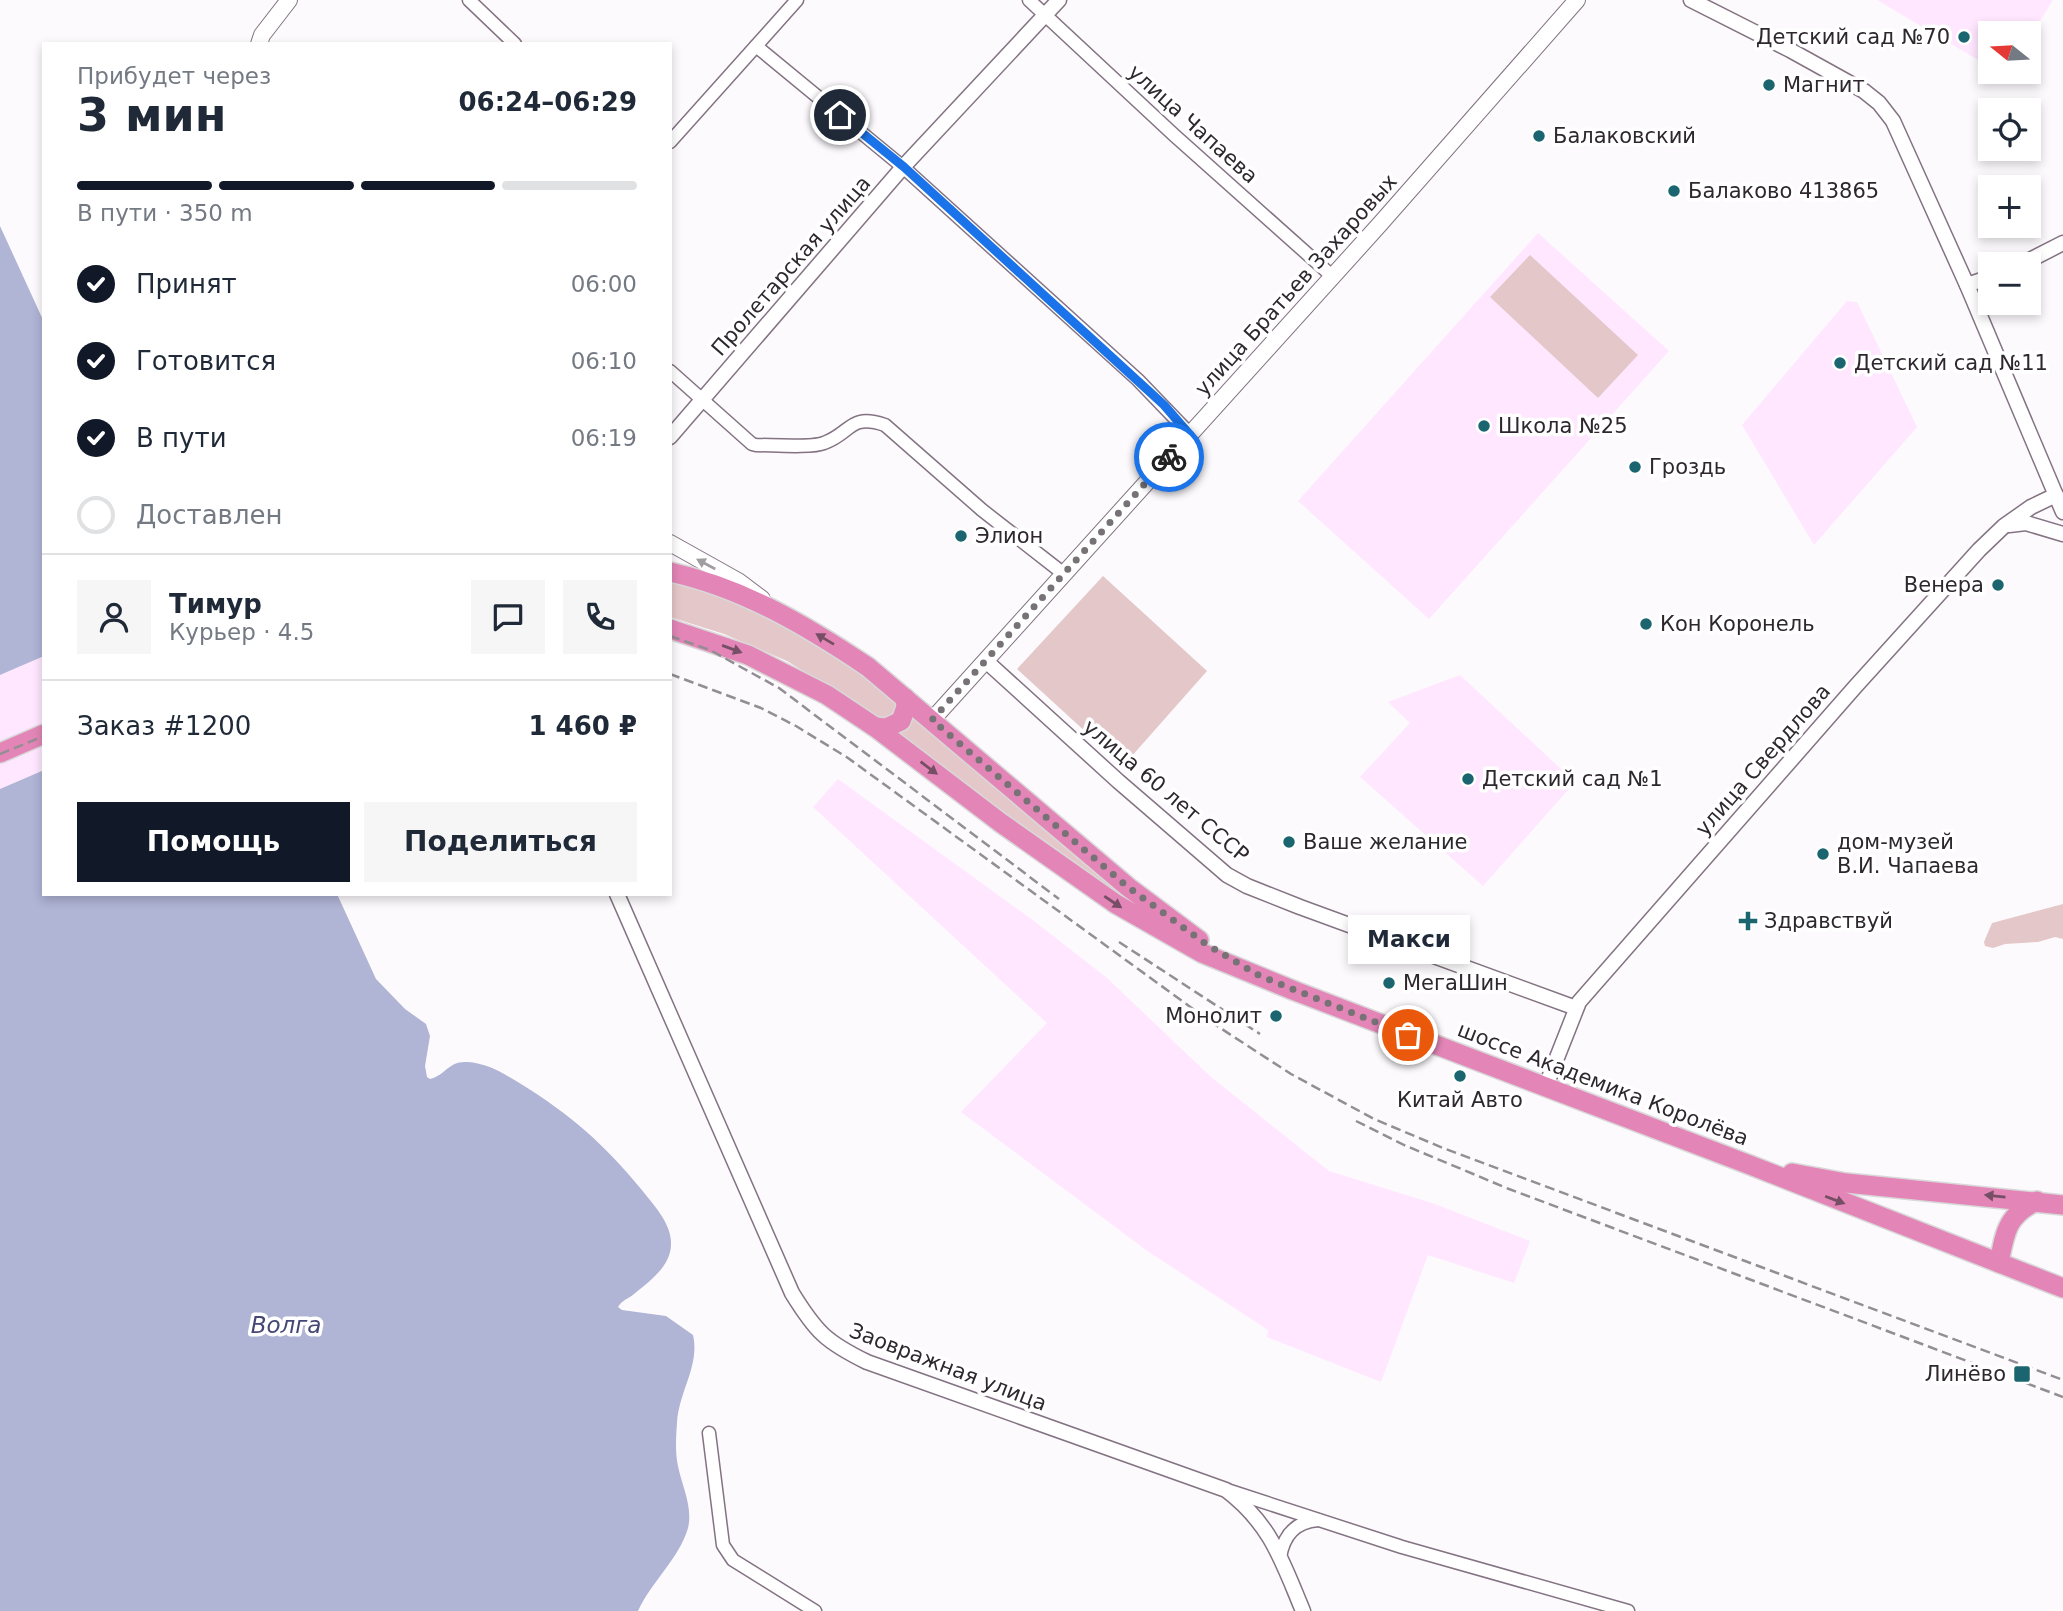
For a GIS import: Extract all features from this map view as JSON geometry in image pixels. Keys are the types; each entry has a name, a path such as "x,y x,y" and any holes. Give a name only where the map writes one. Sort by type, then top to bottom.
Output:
{"highway":[{"name":"шоссе Академика Королёва","path":"672,572 706,581 781,613 841,649 932,720 1128,887 1171,920 1244,969"},
{"name":"шоссе Академика Королёва","path":"672,630 748,655 827,695 875,727 1002,823 1116,904 1202,953 2063,1288"},
{"path":"875,727 886,728 901,721 906,708 905,698"},
{"path":"0,753 42,735"},
{"name":"шоссе Академика Королёва","path":"1750,1165 1846,1183 2063,1205"},
{"path":"1999,1263 2003,1240 2013,1217 2037,1201"}],"main road":[{"path":"260,42 289,0"},
{"name":"улица Братьев Захаровых","path":"932,720 1577,0"},
{"path":"672,544 738,581 781,613"}],"street":[{"path":"469,0 513,42"},
{"path":"672,140 797,0"},
{"name":"улица Чапаева","path":"1029,0 1174,135 1332,276"},
{"name":"Пролетарская улица","path":"672,435 904,167 1059,0"},
{"path":"1691,0 1826,69 1879,103 1893,121 1967,285 2063,512"},
{"path":"756,46 904,167 1138,380 1190,435"},
{"path":"2041,254 2063,243"},
{"path":"1967,285 1978,281"},
{"path":"672,373 756,445 823,444 857,422 869,420 885,425 982,510 1064,574"},
{"name":"улица Свердлова","path":"1545,1088 1576,1008 1855,687 1979,550 2004,526 2056,495"},
{"path":"2004,526 2026,523 2063,534"},
{"name":"улица 60 лет СССР","path":"986,661 1227,875 1300,907 1576,1008"},
{"name":"Заовражная улица","path":"618,896 792,1293 809,1322 824,1338 867,1362 1226,1490 1256,1516 1268,1533 1303,1611"},
{"path":"709,1433 723,1545 733,1560 815,1611"},
{"path":"1226,1490 1402,1548 1628,1611"},
{"path":"1280,1557 1288,1534 1297,1526 1318,1520"}],"shaded area":[{"name":"Детский сад №70","path":"1877,0 2053,0 2040,21 1978,21 1978,60"},
{"name":"Школа №25","path":"1538,233 1669,351 1429,619 1298,501"},
{"path":"1530,255 1638,355 1598,398 1490,297"},
{"name":"Детский сад №11","path":"1847,301 1857,302 1917,427 1814,545 1742,425"},
{"path":"1103,576 1207,671 1123,766 1017,669"},
{"path":"672,577 737,598 842,657 897,701 895,718 881,720 787,661 724,634 672,618"},
{"path":"42,657 42,771 0,789 0,675"},
{"name":"Детский сад №1","path":"1460,675 1575,782 1483,886 1360,777 1410,723 1388,702"},
{"path":"916,714 1116,885 1108,893 887,732 907,723"},
{"path":"838,779 1034,921 1107,978 1211,1077 1329,1171 1435,1204 1530,1241 1514,1283 1428,1255 1381,1382 1267,1337 1268,1330 1146,1250 961,1112 1047,1023 813,807"},
{"path":"2063,904 2063,939 2055,937 1993,948 1985,946 1984,942 1992,923"}],"water":[{"path":"0,226 42,318 42,657 0,675"},
{"name":"Волга","path":"42,771 42,896 338,896 376,979 405,1009 426,1024 430,1036 425,1066 427,1077 435,1077 461,1062 489,1067 508,1076 556,1107 586,1131 614,1158 656,1208 668,1229 670,1252 664,1266 653,1278 618,1307 622,1310 666,1316 693,1335 694,1357 681,1400 676,1439 677,1461 688,1504 689,1520 678,1550 638,1611 0,1611 0,789"}],"railway":[{"path":"672,637 710,650 779,688 1059,899"},
{"path":"672,675 761,708 848,758 1211,1022 1291,1074 1374,1119 1443,1148 2063,1380"},
{"path":"0,754 42,737"},
{"path":"1119,942 1260,1034"},
{"path":"1356,1121 1404,1145 1509,1189 2063,1397"}],"way so far":[{"path":"1169,457 932,720 1128,887 1206,944 1244,969 1408,1035"}],"place":[{"name":"Детский сад №70","path":"1964,37"},
{"name":"Магнит","path":"1769,85"},
{"name":"Балаковский","path":"1539,136"},
{"name":"Балаково 413865","path":"1674,191"},
{"name":"Детский сад №11","path":"1840,363"},
{"name":"Школа №25","path":"1484,426"},
{"name":"Гроздь","path":"1635,467"},
{"name":"Элион","path":"961,536"},
{"name":"Венера","path":"1998,585"},
{"name":"Кон Коронель","path":"1646,624"},
{"name":"Детский сад №1","path":"1468,779"},
{"name":"Ваше желание","path":"1289,842"},
{"name":"дом-музей В.И. Чапаева","path":"1823,854"},
{"name":"Здравствуй","path":"1748,921"},
{"name":"МегаШин","path":"1389,983"},
{"name":"Монолит","path":"1276,1016"},
{"name":"Макси","path":"1408,1035"},
{"name":"Китай Авто","path":"1460,1076"},
{"name":"Линёво","path":"2022,1374"}],"route":[{"path":"840,115 904,167 1164,405 1190,435 1169,457"}]}
